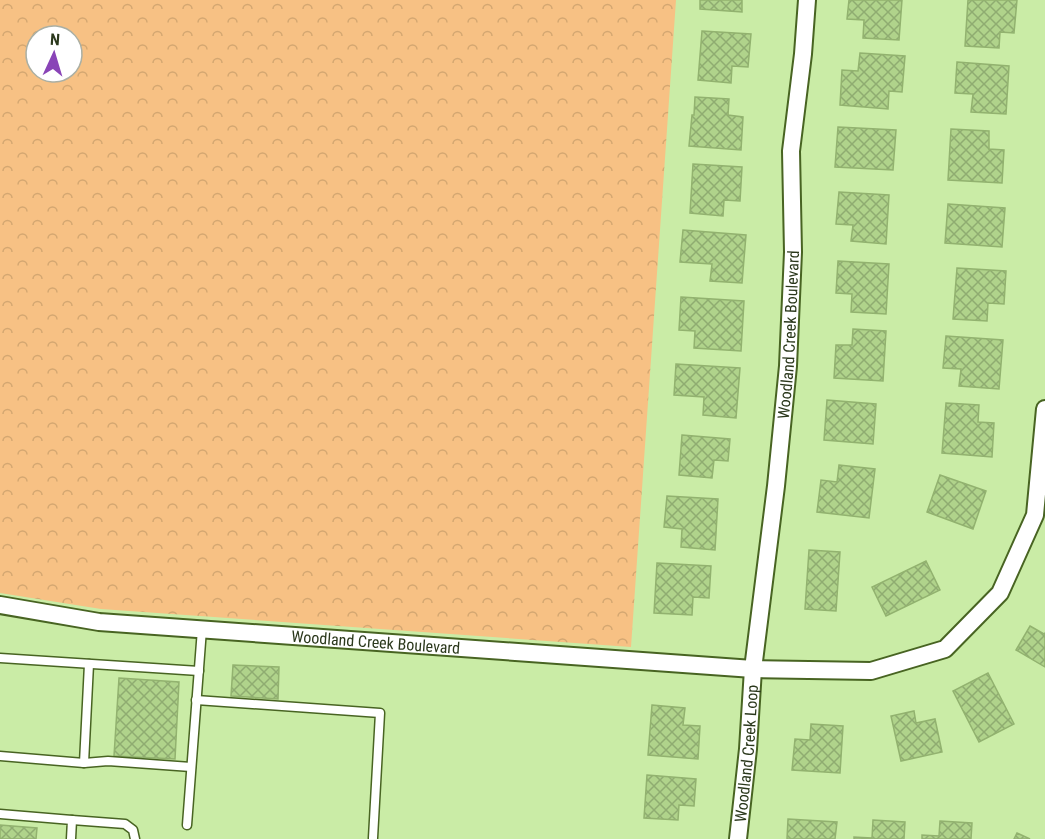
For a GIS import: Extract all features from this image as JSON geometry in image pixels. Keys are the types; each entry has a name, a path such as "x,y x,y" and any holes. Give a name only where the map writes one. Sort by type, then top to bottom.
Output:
{"street":[{"name":"Woodland Creek Boulevard","path":"753,669 776,486 788,366 793,252 791,151 807,0"},
{"name":"Woodland Creek Boulevard","path":"0,605 99,621 202,629 753,669 871,671 945,649 1000,593 1035,515 1045,409"},
{"name":"Woodland Creek Loop","path":"738,839 748,749 753,669"}],"lane":[{"path":"187,825 202,629"},
{"path":"0,658 199,671"},
{"path":"84,763 89,664"},
{"path":"196,700 380,713 373,838"},
{"path":"0,756 84,763 108,761 191,767"},
{"path":"0,814 125,824 133,830 135,839"},
{"path":"71,839 72,820"}],"green space":[{"path":"0,0 676,0 631,647 101,609 0,593"}],"building":[{"path":"700,0 742,0 742,12 700,9"},
{"path":"849,0 902,0 899,40 863,38 864,20 847,19"},
{"path":"968,0 1017,0 1014,33 1000,32 999,48 965,46"},
{"path":"702,31 751,34 748,67 732,66 731,83 698,80"},
{"path":"860,53 905,56 902,92 889,91 888,109 840,105 842,70 858,71"},
{"path":"957,62 1009,66 1006,114 971,112 973,94 955,93"},
{"path":"695,97 729,99 728,115 743,117 741,150 689,146"},
{"path":"838,127 896,130 893,170 835,167"},
{"path":"951,129 989,131 989,149 1004,150 1002,183 948,180"},
{"path":"693,164 742,167 740,201 724,200 723,216 690,213"},
{"path":"839,192 889,195 886,244 851,241 853,225 836,224"},
{"path":"948,204 1005,208 1002,247 945,243"},
{"path":"683,230 746,235 742,283 710,281 712,264 680,262"},
{"path":"838,261 889,264 886,314 851,312 852,294 836,293"},
{"path":"957,268 1006,271 1004,304 988,303 987,321 953,319"},
{"path":"681,297 744,301 741,351 694,348 695,331 679,330"},
{"path":"853,329 886,331 883,381 834,378 836,345 852,345"},
{"path":"946,336 1003,340 999,389 959,386 961,369 943,368"},
{"path":"676,364 740,368 736,418 703,415 704,397 674,395"},
{"path":"827,400 876,404 873,444 824,440"},
{"path":"946,403 979,405 978,422 994,423 992,457 942,453"},
{"path":"682,435 730,439 728,461 714,460 712,478 679,475"},
{"path":"839,465 875,469 869,518 817,512 821,480 837,482"},
{"path":"940,475 986,491 973,529 927,512"},
{"path":"667,496 718,499 715,550 681,547 682,529 664,527"},
{"path":"809,550 840,552 836,611 805,609"},
{"path":"926,561 940,590 886,616 872,587"},
{"path":"657,563 711,566 709,598 693,597 692,615 654,613"},
{"path":"1030,626 1045,633 1045,667 1016,650"},
{"path":"233,665 279,667 278,699 231,696"},
{"path":"988,673 1014,724 979,742 953,691"},
{"path":"119,678 179,682 175,759 114,756"},
{"path":"652,705 685,708 683,725 700,726 698,759 648,755"},
{"path":"914,711 916,723 935,719 942,752 901,761 891,716"},
{"path":"811,724 843,726 840,773 792,770 795,739 810,740"},
{"path":"647,775 696,779 694,806 679,805 678,820 644,818"},
{"path":"788,819 837,822 835,839 787,839"},
{"path":"873,820 905,822 904,839 854,839 854,837 872,838"},
{"path":"940,821 972,823 971,839 922,839 922,835 939,836"},
{"path":"0,825 37,828 36,839 0,839"},
{"path":"1017,833 1030,839 1014,839"}]}
